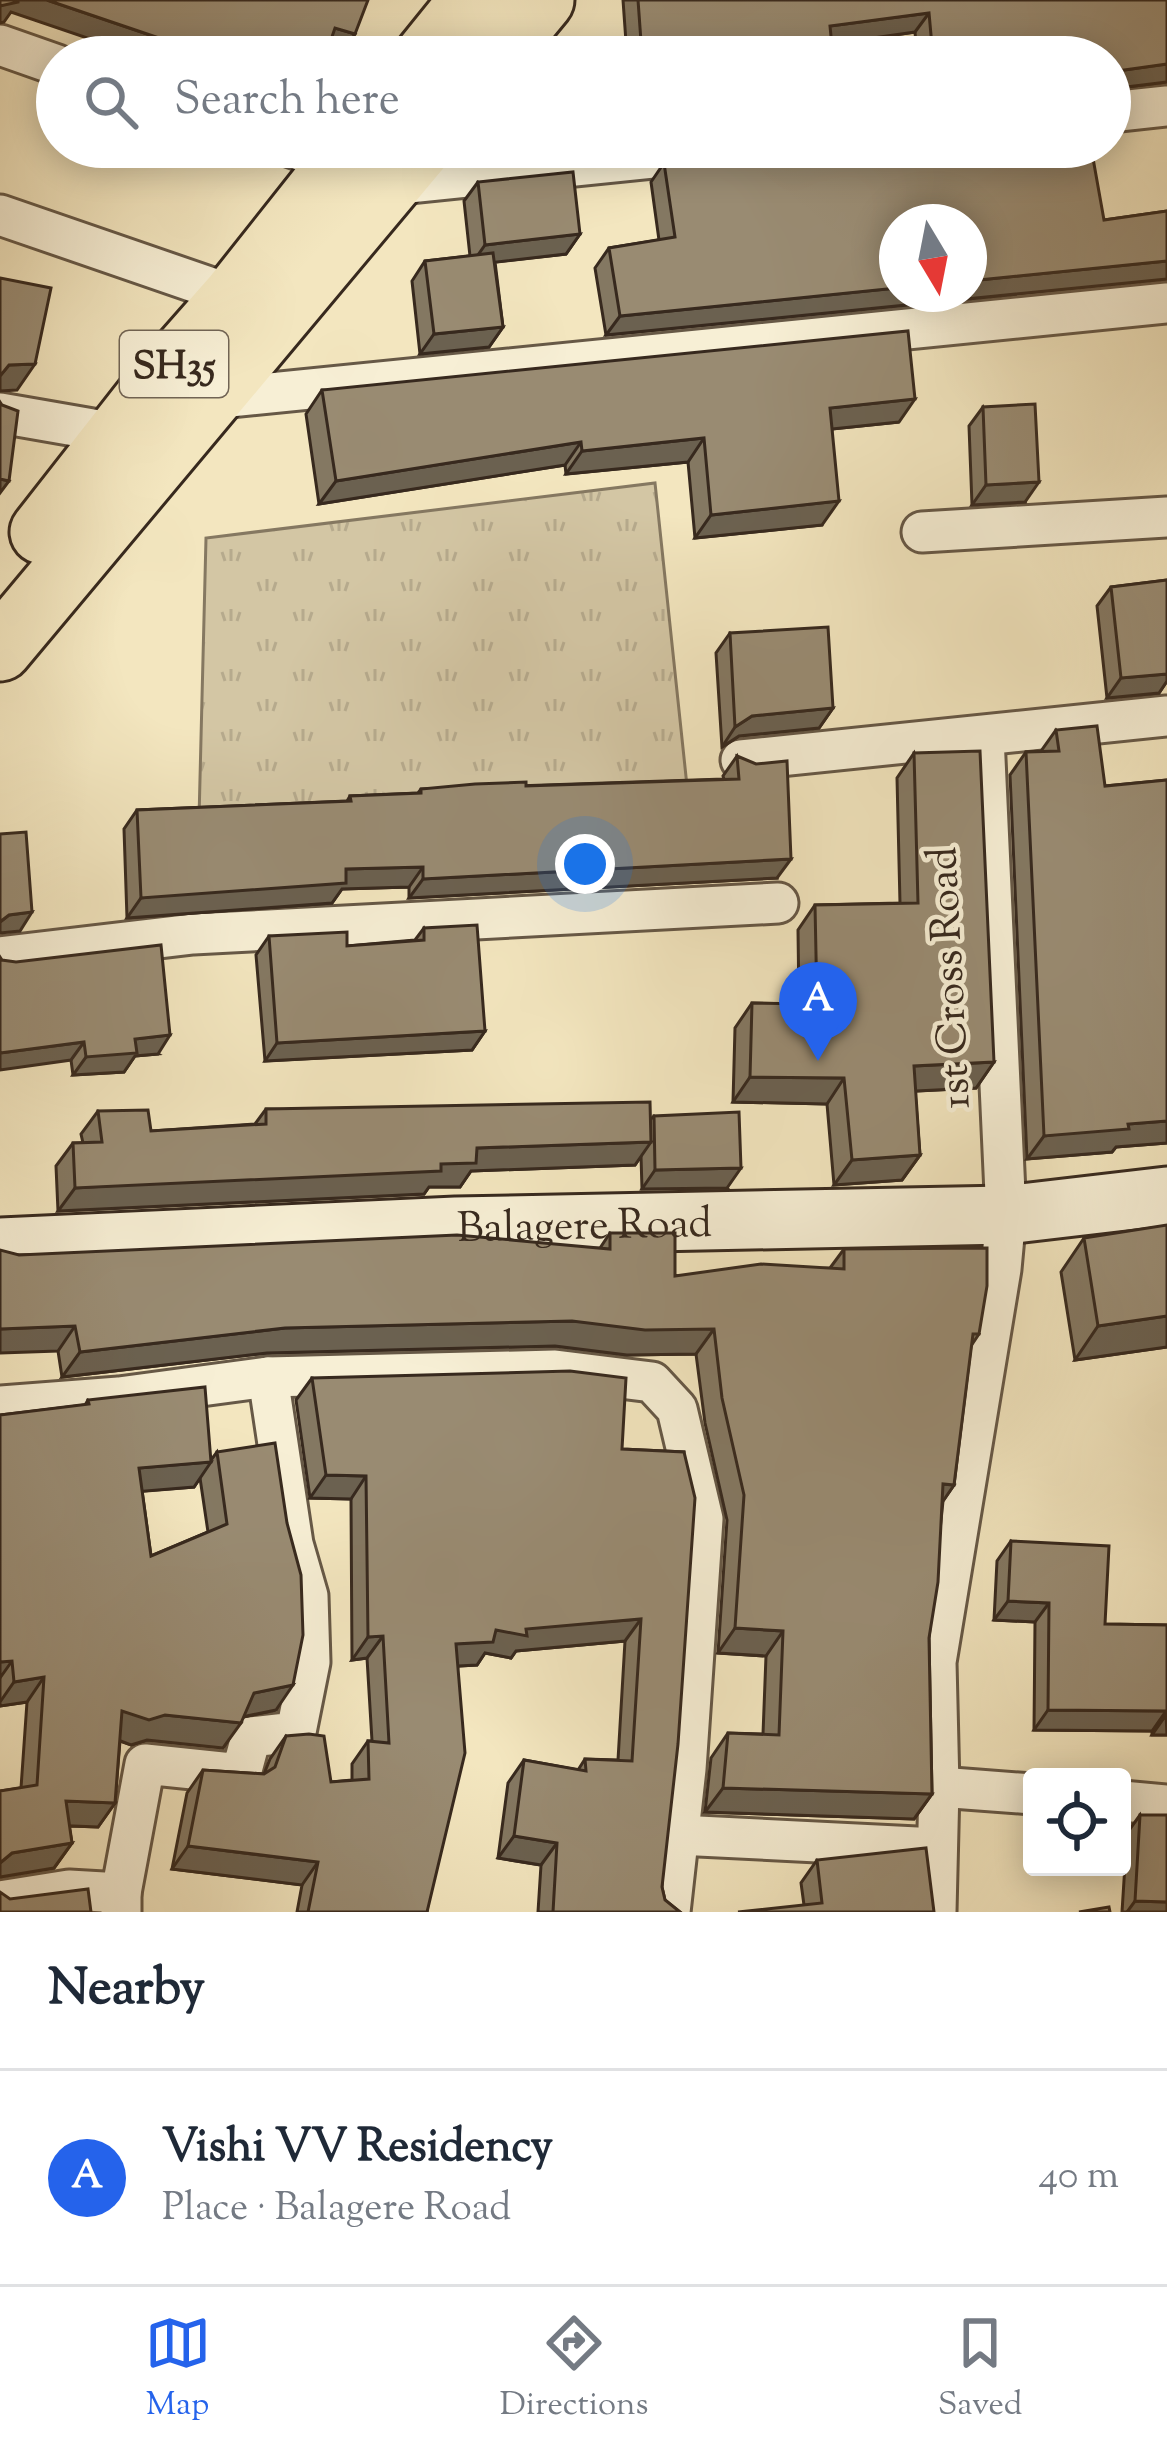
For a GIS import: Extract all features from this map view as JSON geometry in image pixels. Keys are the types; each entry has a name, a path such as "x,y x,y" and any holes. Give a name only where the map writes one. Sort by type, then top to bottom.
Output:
{"main road":[{"path":"454,26 542,0"},
{"path":"0,649 210,399 253,311 352,168"},
{"name":"SH35","path":"0,585 160,380 253,311"}],"street":[{"path":"0,45 36,58"},
{"path":"1131,110 1167,106"},
{"path":"0,215 253,311"},
{"path":"210,399 1167,303"},
{"path":"0,412 121,434"},
{"path":"922,532 1167,517"},
{"path":"741,760 1167,716"},
{"name":"1st Cross Road","path":"936,1912 936,1662 1006,1215 984,737"},
{"path":"0,957 193,934 778,903"},
{"name":"Balagere Road","path":"0,1247 456,1226 1006,1215 1167,1196"},
{"path":"0,1406 119,1397 268,1377 555,1370 652,1382 677,1409 703,1519 670,1912"},
{"path":"0,1901 69,1890 121,1902 145,1764 241,1774 251,1738 296,1732 310,1662 308,1596 293,1544 268,1377"},
{"path":"939,1787 1023,1793"},
{"path":"1131,1803 1167,1805"},
{"path":"678,1835 937,1848"}],"green space":[{"path":"655,483 687,786 199,819 206,538"}],"building":[{"path":"47,0 368,0 355,34 335,28 332,36 153,36"},
{"path":"638,0 1167,0 1167,64 1131,69 1131,36 931,36 929,13 830,26 831,36 641,36"},
{"path":"665,168 1095,168 1104,220 1167,211 1167,261 987,279 987,204 879,204 879,290 620,316 609,248 675,237"},
{"path":"573,172 580,234 485,245 478,182"},
{"path":"493,253 503,327 434,334 425,261"},
{"path":"0,278 51,288 35,364 9,365 0,376"},
{"path":"908,331 915,399 830,408 839,501 711,515 704,438 582,451 581,442 336,481 322,390"},
{"path":"0,402 18,411 9,481 0,479"},
{"path":"1035,404 1039,482 986,485 983,407"},
{"path":"1167,580 1167,674 1121,678 1111,587"},
{"path":"828,627 833,708 752,716 735,727 730,633"},
{"path":"1097,726 1105,786 1167,780 1167,1121 1044,1136 1026,752 1059,751 1056,730"},
{"path":"980,751 994,1062 914,1066 920,1155 852,1160 844,1078 750,1077 752,1003 817,1004 815,905 918,903 914,753"},
{"path":"737,756 756,764 787,761 791,859 423,879 423,867 346,869 346,883 141,898 137,810 351,801 350,796 421,793 421,789 475,784 739,779"},
{"path":"26,832 32,912 9,915 0,922 0,834"},
{"path":"477,925 485,1031 277,1043 269,936 347,932 347,946 424,940 424,928"},
{"path":"161,945 170,1035 135,1039 137,1053 86,1057 84,1042 0,1053 0,957 16,962"},
{"path":"650,1102 651,1142 477,1148 476,1163 441,1164 441,1171 75,1188 73,1143 102,1142 98,1111 148,1110 151,1131 266,1124 266,1109"},
{"path":"739,1112 741,1168 655,1170 654,1116"},
{"path":"1167,1225 1167,1316 1098,1326 1084,1238"},
{"path":"610,1233 675,1233 675,1276 761,1264 844,1269 844,1249 987,1248 987,1286 979,1334 973,1334 954,1485 943,1484 938,1582 929,1638 932,1794 723,1788 728,1733 779,1735 783,1631 735,1628 744,1495 722,1398 714,1329 645,1330 572,1321 285,1328 80,1352 75,1326 0,1329 0,1250 19,1255 457,1235 610,1249"},
{"path":"570,1371 626,1378 622,1449 684,1452 695,1498 678,1744 662,1887 665,1900 680,1912 553,1912 557,1843 514,1836 524,1760 586,1771 585,1759 632,1761 641,1619 526,1629 527,1636 496,1630 493,1642 456,1644 465,1753 427,1912 308,1912 318,1862 188,1846 203,1770 264,1774 275,1767 286,1736 309,1734 324,1736 331,1782 369,1779 368,1741 389,1743 383,1636 368,1637 366,1476 326,1475 312,1378"},
{"path":"205,1387 211,1462 139,1468 151,1556 227,1524 217,1452 275,1443 287,1523 301,1575 303,1635 293,1685 254,1693 241,1723 165,1715 149,1720 122,1711 115,1803 66,1801 72,1843 12,1853 0,1863 0,1791 37,1785 44,1677 14,1682 12,1661 0,1662 0,1415"},
{"path":"1011,1541 1109,1546 1105,1624 1167,1625 1167,1715 1166,1711 1048,1710 1049,1603 1008,1601"},
{"path":"1140,1815 1167,1815 1167,1902 1135,1901"},
{"path":"926,1848 934,1912 738,1912 822,1903 817,1860"},
{"path":"88,1889 91,1912 0,1912 0,1892 10,1899"}],"place":[{"name":"Vishi VV Residency","path":"818,1061"}]}
